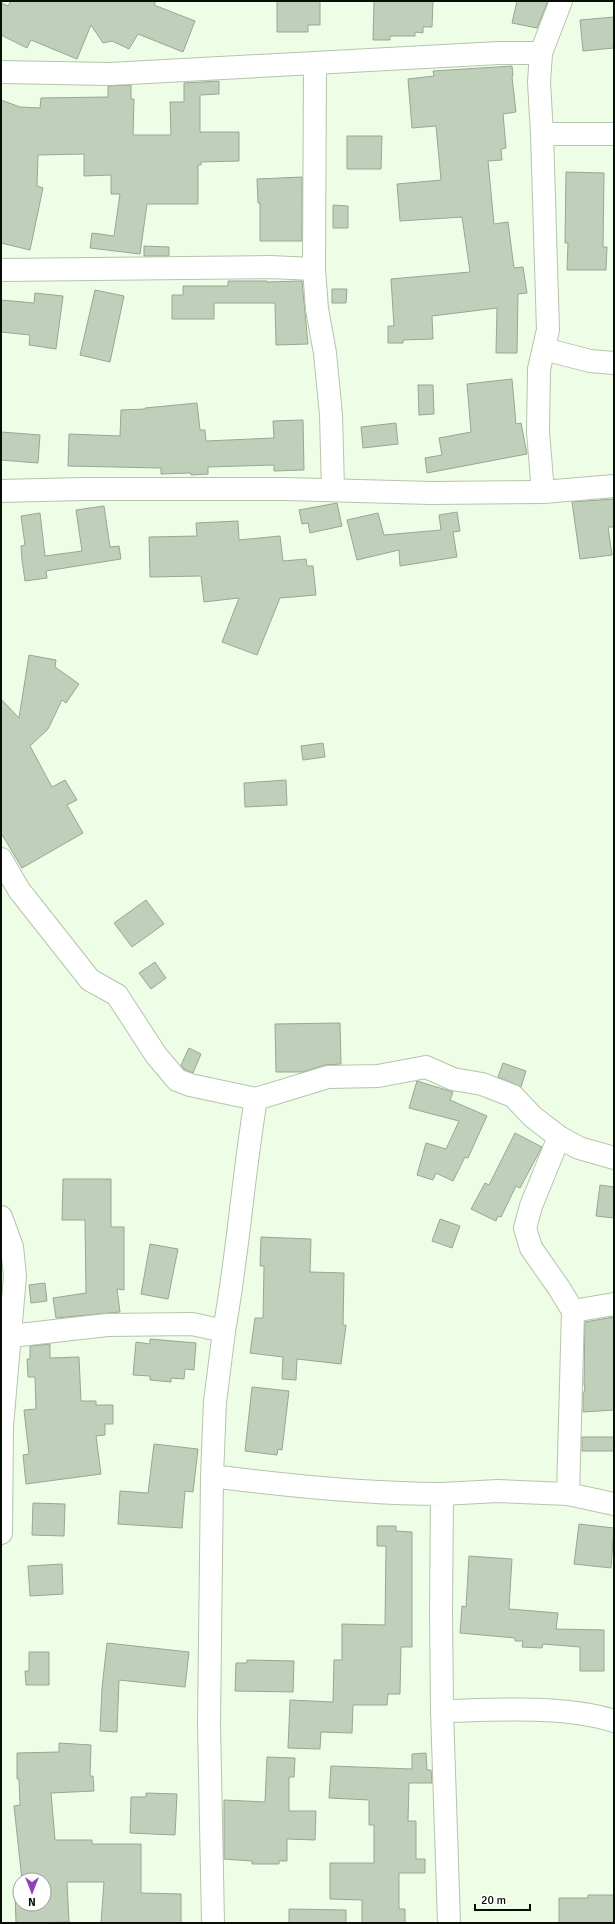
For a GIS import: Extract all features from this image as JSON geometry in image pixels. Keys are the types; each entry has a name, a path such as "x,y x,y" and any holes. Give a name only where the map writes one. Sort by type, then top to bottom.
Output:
{"street":[{"path":"543,492 538,432 539,369 548,330 539,82 541,53 561,1"},
{"path":"1,72 110,74 499,53 541,53"},
{"path":"315,64 314,269 317,309 325,353 331,415 333,489"},
{"path":"542,134 614,134"},
{"path":"1,270 270,267 314,269"},
{"path":"544,349 590,361 614,363"},
{"path":"1,491 82,489 333,489 431,493 543,492 614,486"},
{"path":"1,859 19,890 90,980 117,995 156,1055 177,1080 190,1085 256,1099 328,1077 378,1076 426,1067 453,1079 482,1084 513,1096 533,1117 559,1137 579,1148 614,1158"},
{"path":"213,1923 209,1723 212,1476 215,1402 224,1331 234,1276 247,1154 256,1099"},
{"path":"559,1137 531,1206 525,1228 531,1248 573,1311 568,1494"},
{"path":"1,1217 12,1247 15,1276 2,1426 1,1533"},
{"path":"573,1311 614,1304"},
{"path":"11,1336 107,1325 192,1324 224,1331"},
{"path":"212,1476 325,1489 389,1493 442,1494 498,1491 568,1494 614,1504"},
{"path":"442,1494 442,1711 449,1923"},
{"path":"442,1711 537,1710 596,1716 614,1722"}],"building":[{"path":"11,1 156,1 154,5 195,21 183,52 138,34 129,49 112,41 103,43 91,25 77,59 31,40 27,48 1,35 1,3 8,6"},
{"path":"277,1 320,1 320,25 308,25 308,32 277,32"},
{"path":"374,1 433,1 432,27 423,27 423,33 415,32 415,36 390,36 390,40 373,40"},
{"path":"517,1 548,1 537,28 512,23"},
{"path":"614,17 614,48 583,51 580,20"},
{"path":"512,66 516,112 503,114 506,148 501,149 502,160 488,161 494,224 508,222 514,268 523,267 527,293 518,294 517,353 496,353 497,308 432,316 433,339 403,340 403,343 388,343 388,326 394,326 391,279 470,272 462,217 400,221 397,184 441,180 436,126 412,128 408,79 434,76 433,71"},
{"path":"219,81 219,94 200,95 200,132 239,132 239,161 201,162 201,165 198,165 198,204 147,204 140,254 90,248 92,233 114,236 120,194 111,194 111,175 84,176 84,154 38,155 37,186 43,188 30,250 1,243 1,100 20,107 40,108 41,98 108,97 108,86 131,85 131,99 134,99 133,135 171,135 170,102 184,102 184,83"},
{"path":"347,136 382,136 381,169 347,169"},
{"path":"566,172 604,173 603,247 607,247 606,270 567,270 568,243 565,243"},
{"path":"302,177 302,241 260,241 260,203 258,203 257,179"},
{"path":"333,205 348,206 348,228 333,228"},
{"path":"144,246 169,247 169,256 144,256"},
{"path":"228,281 302,281 308,344 276,345 275,303 214,303 214,319 172,319 172,295 183,295 183,286 228,286"},
{"path":"332,289 347,289 346,303 332,303"},
{"path":"95,290 124,296 110,362 80,355"},
{"path":"35,293 63,296 56,349 29,345 30,335 1,332 1,300 34,303"},
{"path":"512,379 516,424 521,423 527,454 427,473 425,458 442,455 439,438 471,432 467,384"},
{"path":"418,385 433,385 434,414 419,415"},
{"path":"197,403 200,430 205,430 206,441 274,438 273,421 303,420 304,470 274,471 274,465 208,467 208,474 191,475 191,473 161,474 161,468 68,466 69,434 120,436 121,410 145,409"},
{"path":"396,423 398,444 363,448 361,427"},
{"path":"1,432 40,435 38,463 1,460"},
{"path":"614,499 614,527 608,527 612,555 580,559 572,502"},
{"path":"337,503 342,526 310,533 308,523 302,524 299,510"},
{"path":"104,506 110,547 119,546 121,559 46,571 47,578 25,581 21,546 25,545 21,516 40,513 45,556 82,551 76,510"},
{"path":"457,512 460,531 453,532 457,557 400,566 399,550 357,560 347,520 378,513 384,535 441,530 439,515"},
{"path":"238,521 239,540 280,536 283,561 306,559 307,566 313,566 316,595 280,598 257,655 222,642 239,598 204,602 201,576 150,577 149,537 197,536 196,523"},
{"path":"29,655 56,660 55,667 79,684 66,703 62,700 48,729 30,746 52,787 65,780 77,800 67,805 83,833 22,868 1,833 1,699 19,718"},
{"path":"323,743 325,757 303,760 301,746"},
{"path":"286,780 287,805 245,807 244,783"},
{"path":"146,900 164,924 132,947 114,923"},
{"path":"155,962 166,978 151,989 139,973"},
{"path":"340,1023 341,1064 325,1065 303,1072 276,1072 275,1024"},
{"path":"189,1048 201,1054 193,1073 184,1069 181,1065"},
{"path":"503,1063 526,1071 521,1087 498,1077"},
{"path":"417,1081 453,1092 450,1100 487,1116 468,1158 465,1157 453,1181 436,1173 433,1180 417,1175 426,1143 446,1149 459,1121 409,1108"},
{"path":"515,1133 542,1147 520,1188 516,1186 501,1217 498,1216 496,1221 471,1209 485,1183 489,1185"},
{"path":"63,1179 111,1179 111,1227 124,1227 124,1290 117,1289 120,1312 56,1318 53,1298 86,1293 85,1220 62,1220"},
{"path":"600,1185 614,1187 614,1218 596,1216"},
{"path":"440,1219 460,1226 452,1248 432,1241"},
{"path":"261,1237 311,1239 310,1272 344,1273 343,1325 346,1325 341,1364 297,1359 296,1380 282,1379 283,1357 250,1353 255,1318 263,1318 264,1266 260,1266"},
{"path":"150,1244 178,1249 168,1299 141,1294"},
{"path":"45,1283 47,1301 31,1303 29,1285"},
{"path":"614,1317 614,1410 583,1412 583,1392 585,1392 585,1322"},
{"path":"150,1339 196,1343 194,1370 185,1369 184,1379 171,1378 171,1382 150,1380 150,1376 133,1375 136,1342 150,1344"},
{"path":"50,1344 50,1358 79,1357 81,1401 96,1401 96,1405 113,1405 113,1424 105,1424 105,1435 96,1436 101,1474 26,1484 23,1455 29,1454 24,1410 36,1409 35,1377 28,1377 27,1359 30,1359 30,1346"},
{"path":"252,1387 289,1391 282,1450 278,1449 277,1455 245,1451"},
{"path":"582,1437 614,1437 614,1451 582,1451"},
{"path":"154,1444 198,1449 193,1492 185,1491 182,1528 118,1524 120,1491 148,1493"},
{"path":"33,1503 65,1504 64,1536 32,1535"},
{"path":"579,1524 614,1528 611,1568 574,1564"},
{"path":"377,1526 396,1526 396,1531 412,1532 412,1647 401,1647 400,1694 388,1694 387,1705 353,1705 352,1733 321,1732 320,1749 288,1748 290,1700 333,1702 334,1660 342,1660 342,1624 385,1625 386,1546 377,1546"},
{"path":"469,1556 512,1559 509,1609 558,1613 556,1629 604,1630 604,1671 580,1671 580,1647 543,1644 542,1648 522,1647 523,1641 515,1641 515,1638 460,1633 462,1606 466,1607"},
{"path":"62,1564 63,1594 30,1596 28,1566"},
{"path":"107,1643 189,1652 185,1687 119,1680 117,1732 100,1731 102,1688"},
{"path":"29,1652 49,1652 49,1685 26,1685 25,1671 29,1671"},
{"path":"247,1660 294,1661 293,1692 235,1691 236,1663 247,1663"},
{"path":"59,1743 91,1745 90,1776 93,1776 94,1791 51,1793 55,1840 92,1840 92,1844 141,1844 141,1893 181,1894 181,1923 101,1923 104,1882 67,1882 69,1922 16,1923 16,1912 52,1912 52,1872 21,1872 14,1806 20,1805 19,1779 17,1779 17,1753 59,1752"},
{"path":"426,1753 427,1770 431,1770 432,1783 409,1783 408,1821 416,1821 416,1859 425,1859 425,1873 399,1873 399,1909 405,1909 405,1923 362,1923 362,1900 330,1899 330,1863 374,1863 374,1825 369,1825 369,1800 329,1798 331,1766 412,1769 412,1754"},
{"path":"267,1757 295,1758 294,1777 289,1777 289,1811 316,1811 315,1840 287,1839 287,1861 279,1861 279,1864 252,1864 252,1861 224,1859 224,1800 265,1802"},
{"path":"146,1793 177,1794 175,1835 130,1833 131,1797 146,1797"},
{"path":"588,1895 614,1895 614,1923 559,1923 559,1898 588,1898"},
{"path":"289,1909 346,1910 346,1923 289,1923"}]}
